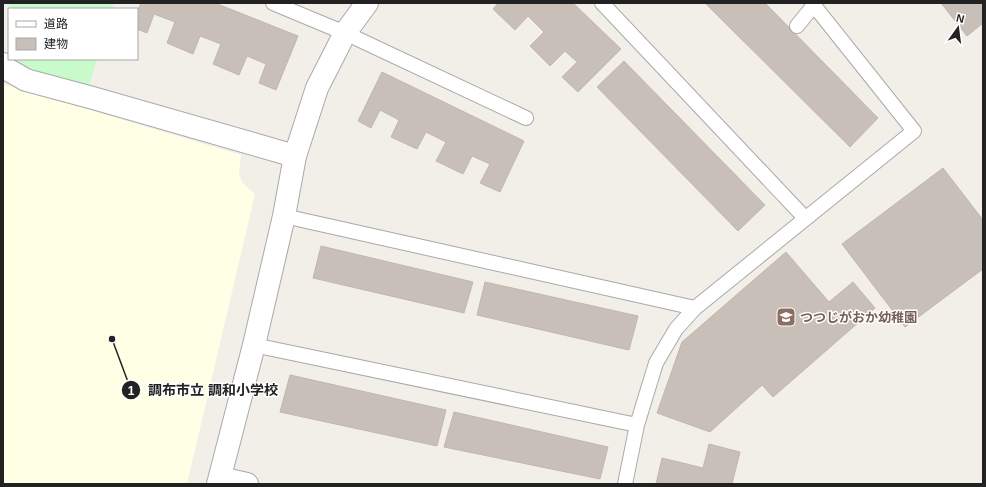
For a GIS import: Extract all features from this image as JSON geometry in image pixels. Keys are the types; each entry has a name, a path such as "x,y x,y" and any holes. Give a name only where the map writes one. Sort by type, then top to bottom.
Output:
{"street":[{"path":"247,484 219,481 254,344 284,216 295,156 317,88 345,33 367,3"},
{"path":"3,64 5,68 26,80 295,156"}],"lane":[{"path":"273,3 345,33 526,118"},
{"path":"602,3 805,218"},
{"path":"625,484 637,425 656,364 676,329 694,308 914,131 813,4 797,26"},
{"path":"284,216 694,308"},
{"path":"254,344 637,425"}],"shaded area":[{"path":"3,84 241,155 239,173 242,182 255,194 187,484 3,484"}],"green space":[{"path":"9,3 114,3 112,8 9,8"},
{"path":"16,60 97,60 89,85 38,73"}],"building":[{"path":"141,3 215,3 298,36 276,90 259,83 266,64 247,56 239,75 213,64 221,44 200,36 193,54 167,43 175,22 154,14 147,33 138,29 138,10"},
{"path":"498,3 573,3 621,49 578,92 562,77 577,62 565,51 550,66 530,46 544,32 528,16 515,30 493,9"},
{"path":"705,3 765,3 878,118 850,147"},
{"path":"941,3 983,3 983,23 967,36"},
{"path":"624,61 765,205 738,231 597,87"},
{"path":"382,72 524,141 500,192 480,183 490,164 472,156 463,174 436,161 446,142 426,132 417,149 391,137 399,120 380,110 371,128 358,121"},
{"path":"943,168 983,220 983,269 905,327 842,244"},
{"path":"321,246 473,282 464,313 313,278"},
{"path":"786,252 829,302 853,282 875,308 773,397 762,385 710,432 657,413 682,342"},
{"path":"485,282 638,316 629,350 477,315"},
{"path":"290,375 446,410 437,446 280,412"},
{"path":"454,412 608,447 600,479 444,447"},
{"path":"709,444 740,452 732,484 656,484 662,458 703,468"}],"place":[{"name":"つつじがおか幼稚園","path":"786,317"},
{"name":"調布市立 調和小学校","path":"112,339"}]}
